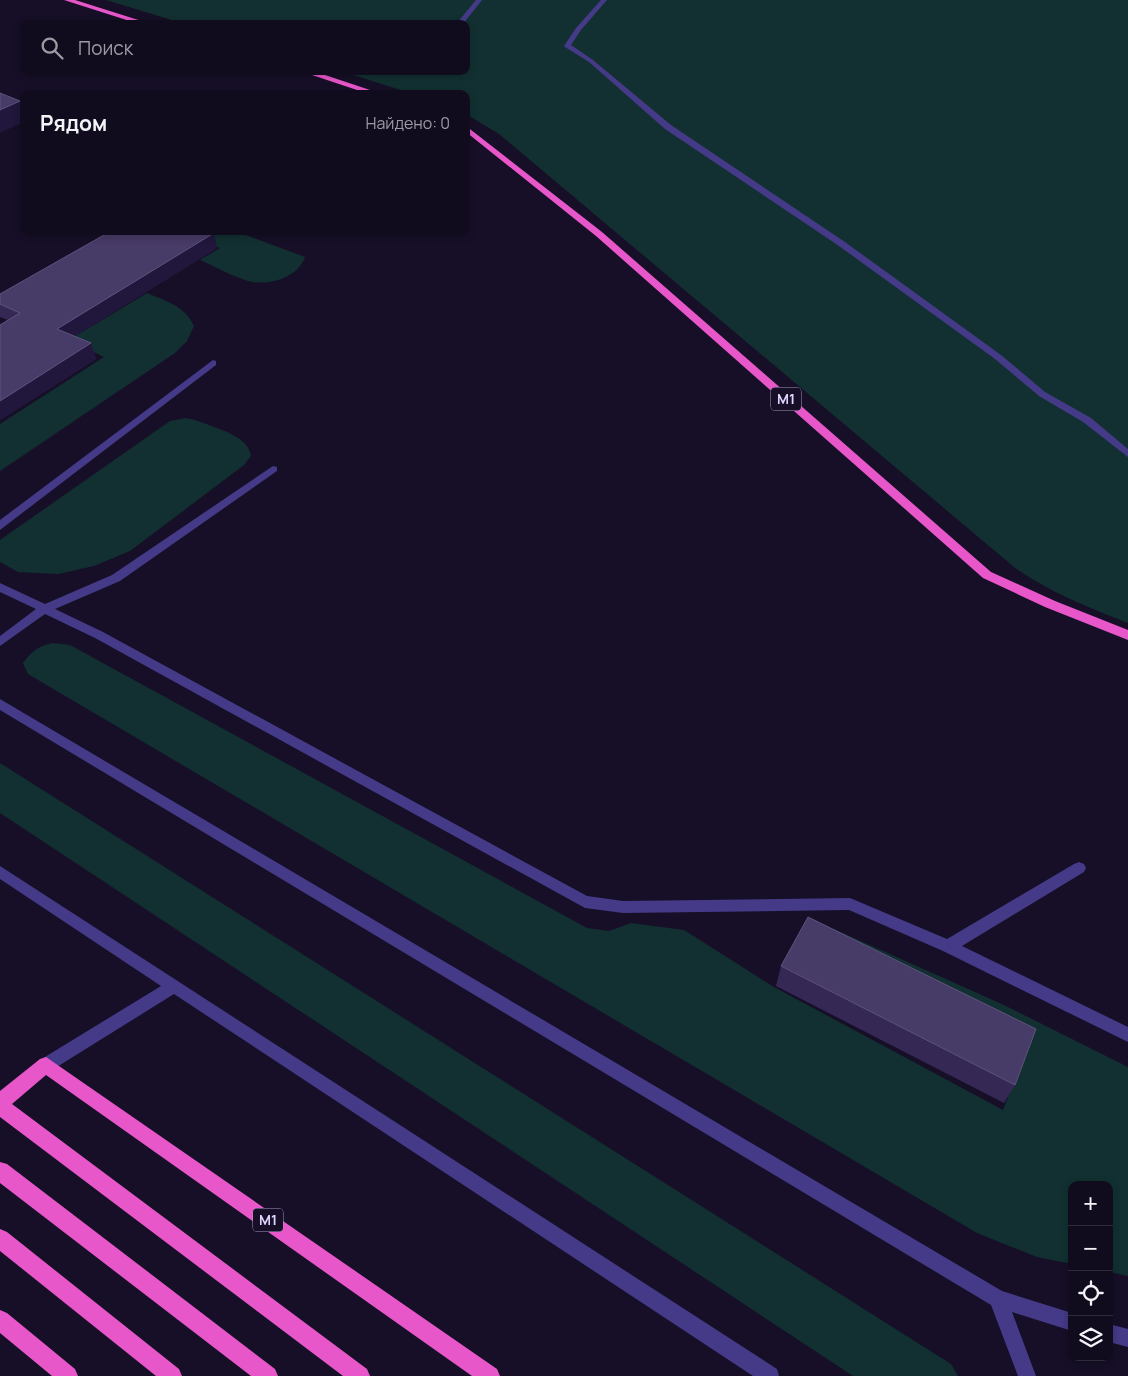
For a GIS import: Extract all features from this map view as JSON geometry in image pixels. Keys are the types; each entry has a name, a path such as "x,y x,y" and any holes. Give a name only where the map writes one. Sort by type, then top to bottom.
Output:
{"highway":[{"path":"68,0 135,20"},
{"path":"317,75 365,90"},
{"name":"М1","path":"470,131 600,234 987,575 1050,604 1128,635"},
{"path":"46,1065 0,1104 360,1376"},
{"name":"М1","path":"46,1065 490,1376"},
{"path":"0,1171 268,1376"},
{"path":"0,1238 172,1376"},
{"path":"0,1320 68,1376"}],"lane":[{"path":"462,20 479,0"},
{"path":"604,0 578,29 567,46 592,60 668,127 842,244 998,357 1042,394 1087,420 1128,454"},
{"path":"0,526 212,363"},
{"path":"0,642 44,608 116,578 274,470"},
{"path":"0,587 99,635 585,902 623,907 850,904 948,946 1128,1035"},
{"path":"0,704 998,1299 1068,1321"},
{"path":"948,946 1079,868"},
{"path":"0,872 770,1376"},
{"path":"46,1065 174,986"},
{"path":"998,1299 1027,1376"},
{"path":"1113,1334 1128,1338"}],"green space":[{"path":"106,0 1128,0 1128,623 1055,591 1014,567 499,134 470,116 470,90 400,90 354,75 470,75 470,20 172,20"},
{"path":"208,235 246,235 305,257 297,270 283,278 276,281 252,282 200,260 220,248 199,240"},
{"path":"147,293 174,305 186,314 194,326 187,341 175,353 0,471 0,424 104,357 69,340"},
{"path":"186,418 220,429 237,437 244,442 251,456 244,465 130,551 94,566 58,574 18,572 0,562 0,540 170,421"},
{"path":"53,643 70,645 587,928 609,931 631,923 684,930 774,987 1003,1110 1027,1048 804,933 816,921 1004,1005 1128,1067 1128,1276 1113,1273 1113,1181 1068,1181 1068,1263 1037,1257 977,1233 28,674 23,663 32,652"},
{"path":"0,763 951,1364 958,1376 853,1376 0,813"}],"building":[{"path":"0,93 20,101 0,110"},
{"path":"104,235 211,235 57,329 91,343 0,401 0,325 20,313 0,304 0,294"},
{"path":"808,917 1036,1029 1015,1085 781,966"}]}
